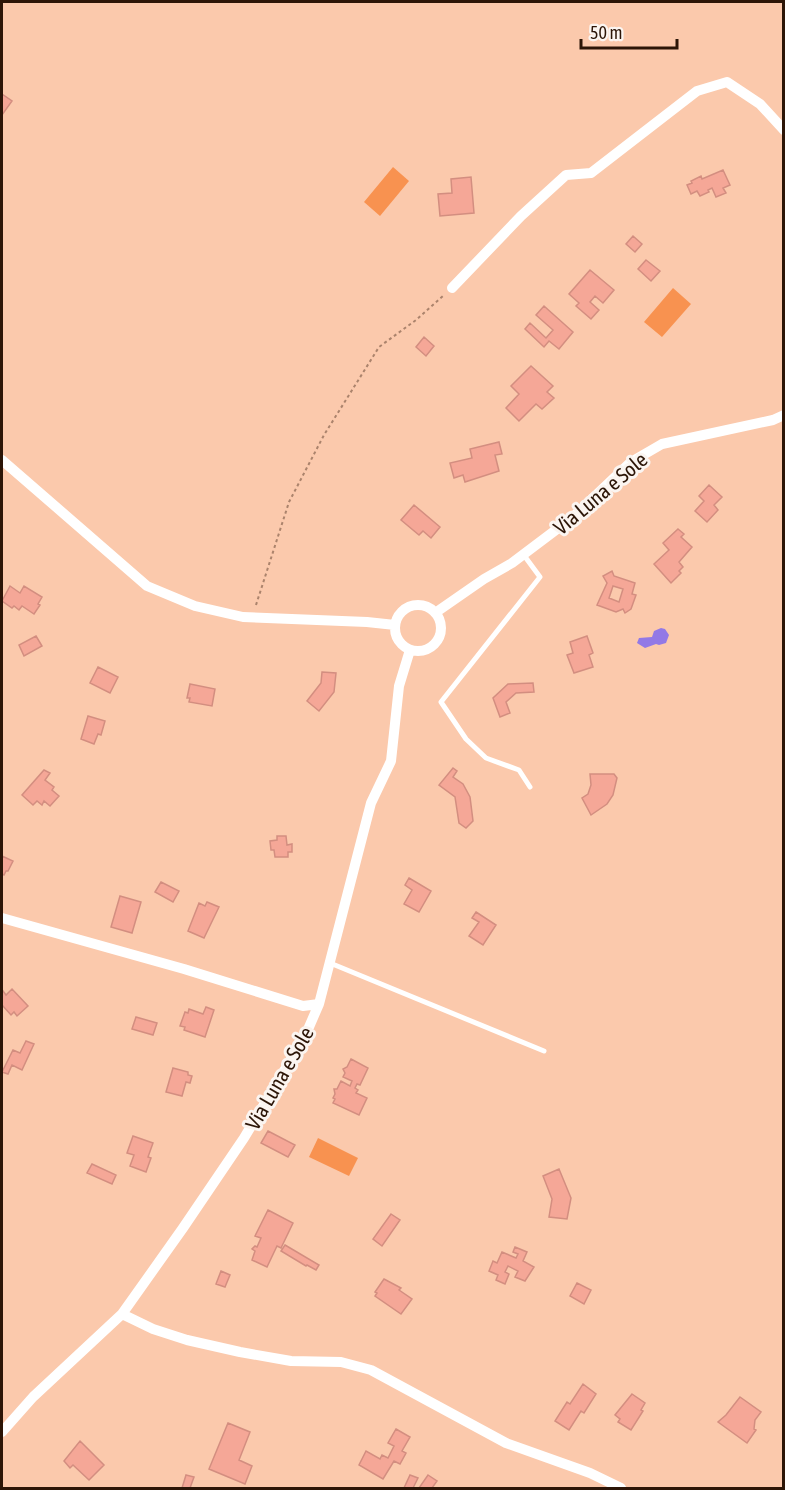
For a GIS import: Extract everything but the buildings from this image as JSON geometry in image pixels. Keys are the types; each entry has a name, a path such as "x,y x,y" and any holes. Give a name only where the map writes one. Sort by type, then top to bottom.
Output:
{"street":[{"path":"452,288 521,216 566,175 591,172 697,91 727,82 760,104 783,130"},
{"name":"Via Luna e Sole","path":"435,613 523,554 573,517 631,462 662,444 773,420 783,415"},
{"path":"2,459 147,586 195,606 252,617 367,622 395,626"},
{"path":"422,606 435,613 441,626 437,641 425,650 410,650 398,640 395,626 397,618 407,607 422,606"},
{"name":"Via Luna e Sole","path":"2,1432 33,1397 122,1314 244,1138 306,1034 319,1004 371,803 391,761 399,686 410,650"},
{"path":"2,918 184,969 303,1006 319,1004"},
{"path":"122,1314 153,1329 187,1340 240,1352 291,1361 341,1362 371,1370 506,1443 590,1473 621,1488"}],"lane":[{"path":"523,554 540,577 441,702 466,739 486,758 519,770 530,787"},
{"path":"330,963 544,1051"}],"path":[{"path":"252,617 290,502 324,435 380,347 416,320 452,288"}],"shaded area":[{"path":"393,167 409,181 380,216 364,202"},
{"path":"673,288 691,304 662,337 644,322"},
{"path":"665,629 669,635 666,643 645,648 637,643 639,638 652,637 654,631"},
{"path":"318,1138 358,1158 349,1176 309,1157"}]}
